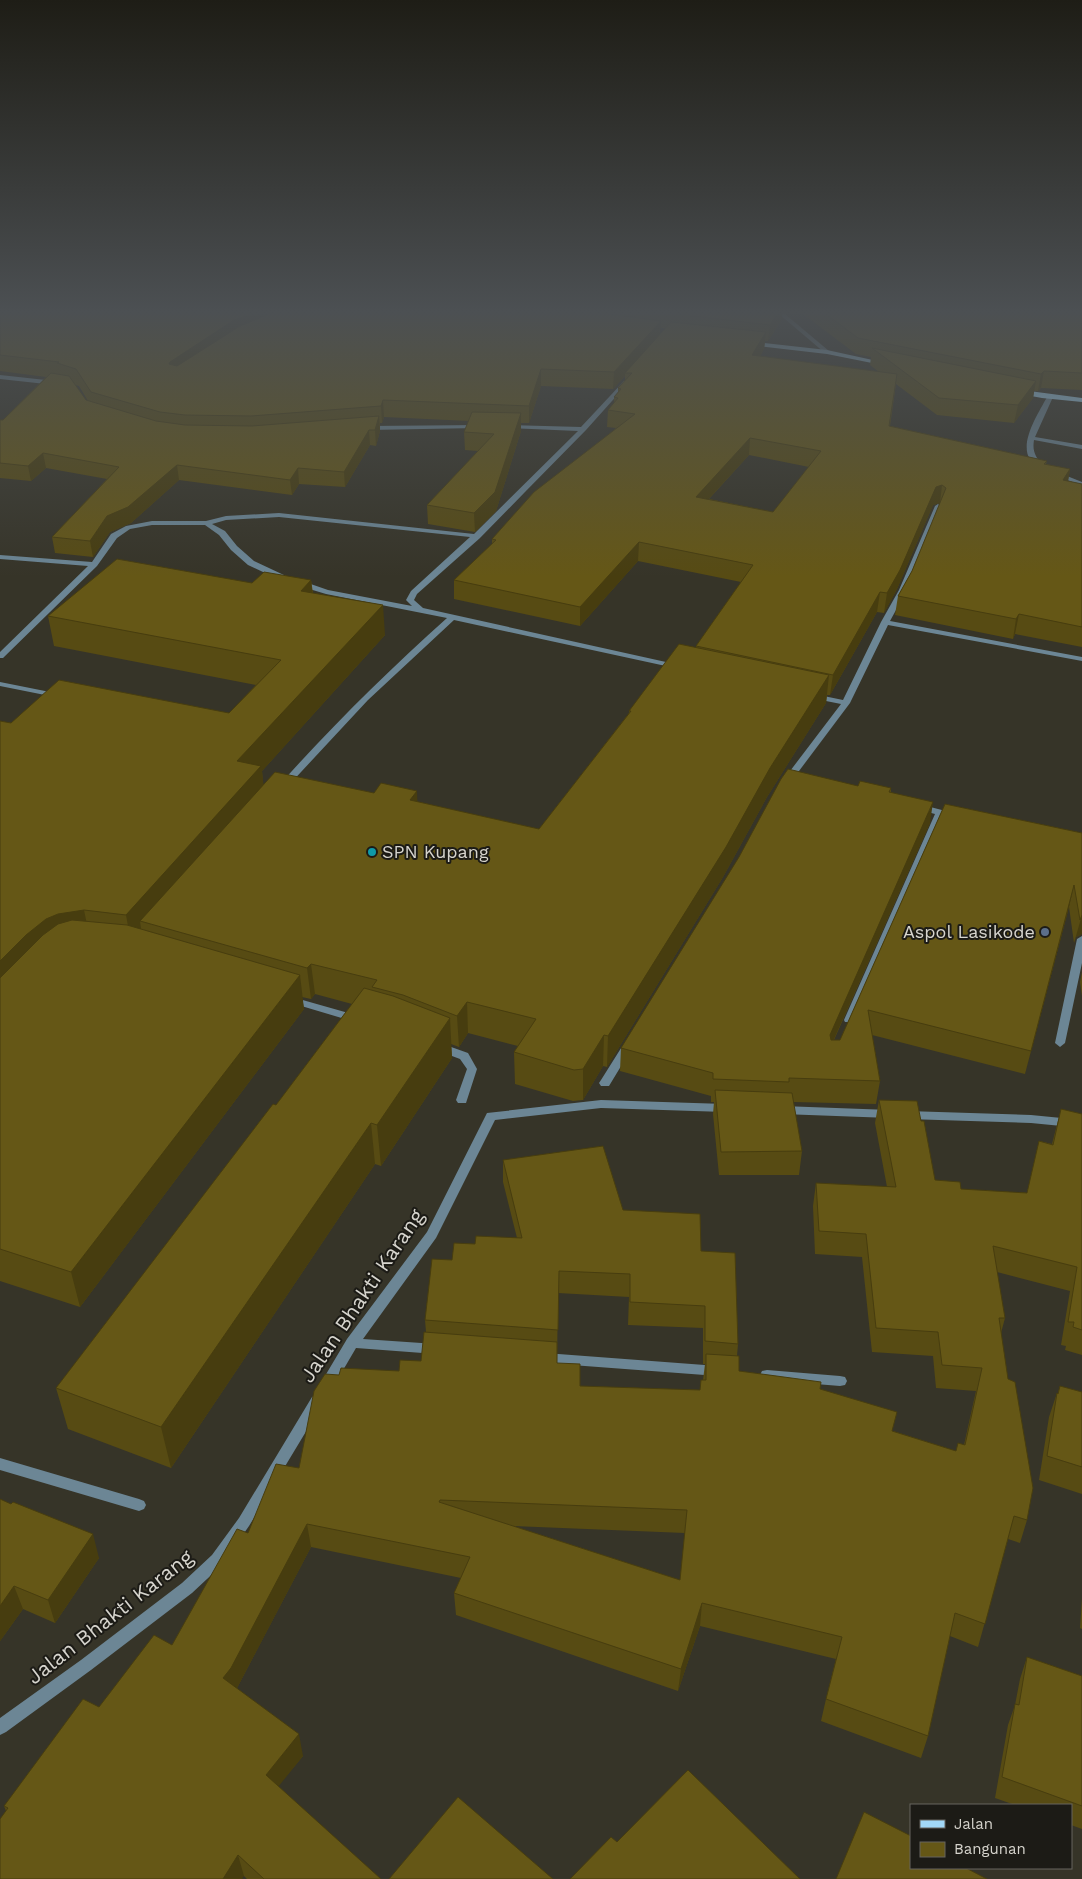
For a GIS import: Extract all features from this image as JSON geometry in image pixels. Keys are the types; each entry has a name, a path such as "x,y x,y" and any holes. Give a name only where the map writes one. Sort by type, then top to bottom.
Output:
{"street":[{"path":"420,610 410,600 414,593 477,536 584,429 608,402"},
{"path":"1048,402 1031,438 1029,451 1033,462 1042,468 1082,484"},
{"path":"356,429 436,425 482,426"},
{"path":"500,426 584,429"},
{"path":"1031,438 1082,447"},
{"path":"778,792 797,775 846,703 885,622 904,590 938,506"},
{"path":"0,656 94,564 114,536 128,527 152,523 206,524 226,518 279,516 477,536"},
{"path":"206,524 222,533 234,548 251,563 270,572 326,592 420,610 683,668"},
{"path":"0,557 94,564"},
{"path":"278,792 324,741 422,644 452,618"},
{"path":"885,622 1082,659"},
{"path":"0,684 66,698"},
{"path":"808,695 846,703"},
{"path":"912,805 959,817"},
{"path":"845,1030 940,813"},
{"path":"1060,1043 1082,939"},
{"path":"277,995 362,1020"},
{"path":"605,1083 635,1036"},
{"path":"427,1042 464,1056 472,1069 462,1100"},
{"name":"Jalan Bhakti Karang","path":"0,1727 86,1666 187,1588 217,1560 244,1522 352,1342 432,1235 491,1116 601,1104 738,1109"},
{"path":"767,1110 1031,1119 1082,1124"},
{"path":"352,1342 452,1350"},
{"path":"532,1357 730,1372"},
{"path":"750,1374 840,1381"},
{"path":"0,1464 139,1505"}],"building":[{"path":"22,402 92,402 156,421 185,425 252,426 379,416 375,430 369,430 344,472 298,468 290,480 177,465 128,507 107,516 90,541 52,537 119,467 43,453 28,466 0,463 0,420 3,420"},
{"path":"124,402 382,402 381,406 251,416 185,415 160,412"},
{"path":"424,402 530,402 529,406"},
{"path":"615,402 893,402 889,426 1047,461 1044,464 1070,469 1063,480 1082,484 1082,627 1019,614 1016,619 898,596 912,571 946,488 942,485 936,487 900,570 887,593 880,592 833,675 696,646 753,565 639,542 580,607 454,580 496,540 492,539 534,492 635,414 608,410","holes":["750,438 821,451 773,512 696,497"]},
{"path":"981,402 1020,402 1018,405"},
{"path":"472,412 521,413 495,492 474,513 427,505 494,434 464,432"},
{"path":"117,559 252,583 264,572 311,580 301,591 383,605 237,761 261,766 126,915 84,910 58,914 46,919 26,935 0,961 0,721 11,723 59,680 229,713 281,660 48,616"},
{"path":"679,644 829,675 770,768 726,847 608,1036 604,1035 583,1069 574,1070 514,1052 536,1019 467,1002 457,1016 403,995 372,987 377,980 311,964 307,968 140,921 275,772 374,793 381,783 417,791 410,800 539,829 631,711 629,711"},
{"path":"788,769 858,786 860,781 891,788 889,792 933,802 830,1035 831,1040 840,1040 945,804 1082,833 1082,915 1080,920 1074,885 1031,1051 868,1010 880,1081 789,1078 789,1082 713,1079 713,1073 621,1048 739,857"},
{"path":"72,920 127,925 300,975 71,1272 0,1249 0,978 43,935 58,924"},
{"path":"364,988 393,996 450,1018 377,1125 371,1123 161,1427 56,1388 273,1104 276,1105"},
{"path":"715,1090 792,1093 802,1151 721,1152"},
{"path":"879,1100 917,1101 921,1121 924,1121 935,1180 960,1182 961,1189 1027,1193 1039,1141 1053,1145 1061,1109 1082,1114 1082,1330 1073,1327 1074,1322 1068,1322 1077,1267 993,1246 1005,1318 999,1318 1008,1379 1015,1382 1033,1488 1027,1520 1014,1516 985,1624 955,1613 928,1736 826,1699 842,1637 702,1603 681,1669 454,1593 470,1557 307,1524 231,1668 223,1678 299,1734 266,1775 381,1879 264,1879 238,1855 223,1879 0,1879 0,1819 8,1808 4,1806 83,1699 99,1707 154,1635 172,1645 237,1529 248,1533 276,1464 299,1468 314,1391 325,1374 339,1375 341,1368 399,1371 400,1360 421,1361 424,1332 557,1342 557,1363 580,1364 580,1386 700,1390 701,1380 706,1380 706,1354 739,1356 739,1371 821,1382 820,1389 897,1412 892,1431 956,1451 958,1443 965,1445 982,1368 942,1365 938,1332 876,1328 866,1234 819,1231 816,1183 896,1187","holes":["440,1500 687,1510 680,1580 439,1502"]},
{"path":"603,1146 623,1210 700,1214 701,1251 735,1253 738,1344 705,1341 705,1306 630,1302 630,1274 559,1271 558,1330 425,1320 432,1259 452,1260 454,1243 475,1244 476,1236 522,1238 503,1160"},
{"path":"1060,1386 1082,1392 1082,1467 1047,1456 1057,1393"},
{"path":"0,1499 11,1504 13,1502 93,1534 48,1600 14,1586 0,1606"},
{"path":"1027,1657 1082,1676 1082,1806 1002,1777 1015,1704 1019,1705"},
{"path":"688,1770 800,1879 570,1879 611,1837 617,1842"},
{"path":"458,1797 553,1879 389,1879"},
{"path":"864,1812 910,1835 910,1869 968,1869 987,1879 836,1879"}],"place":[{"name":"SPN Kupang","path":"372,852"},
{"name":"Aspol Lasikode","path":"1045,932"}]}
